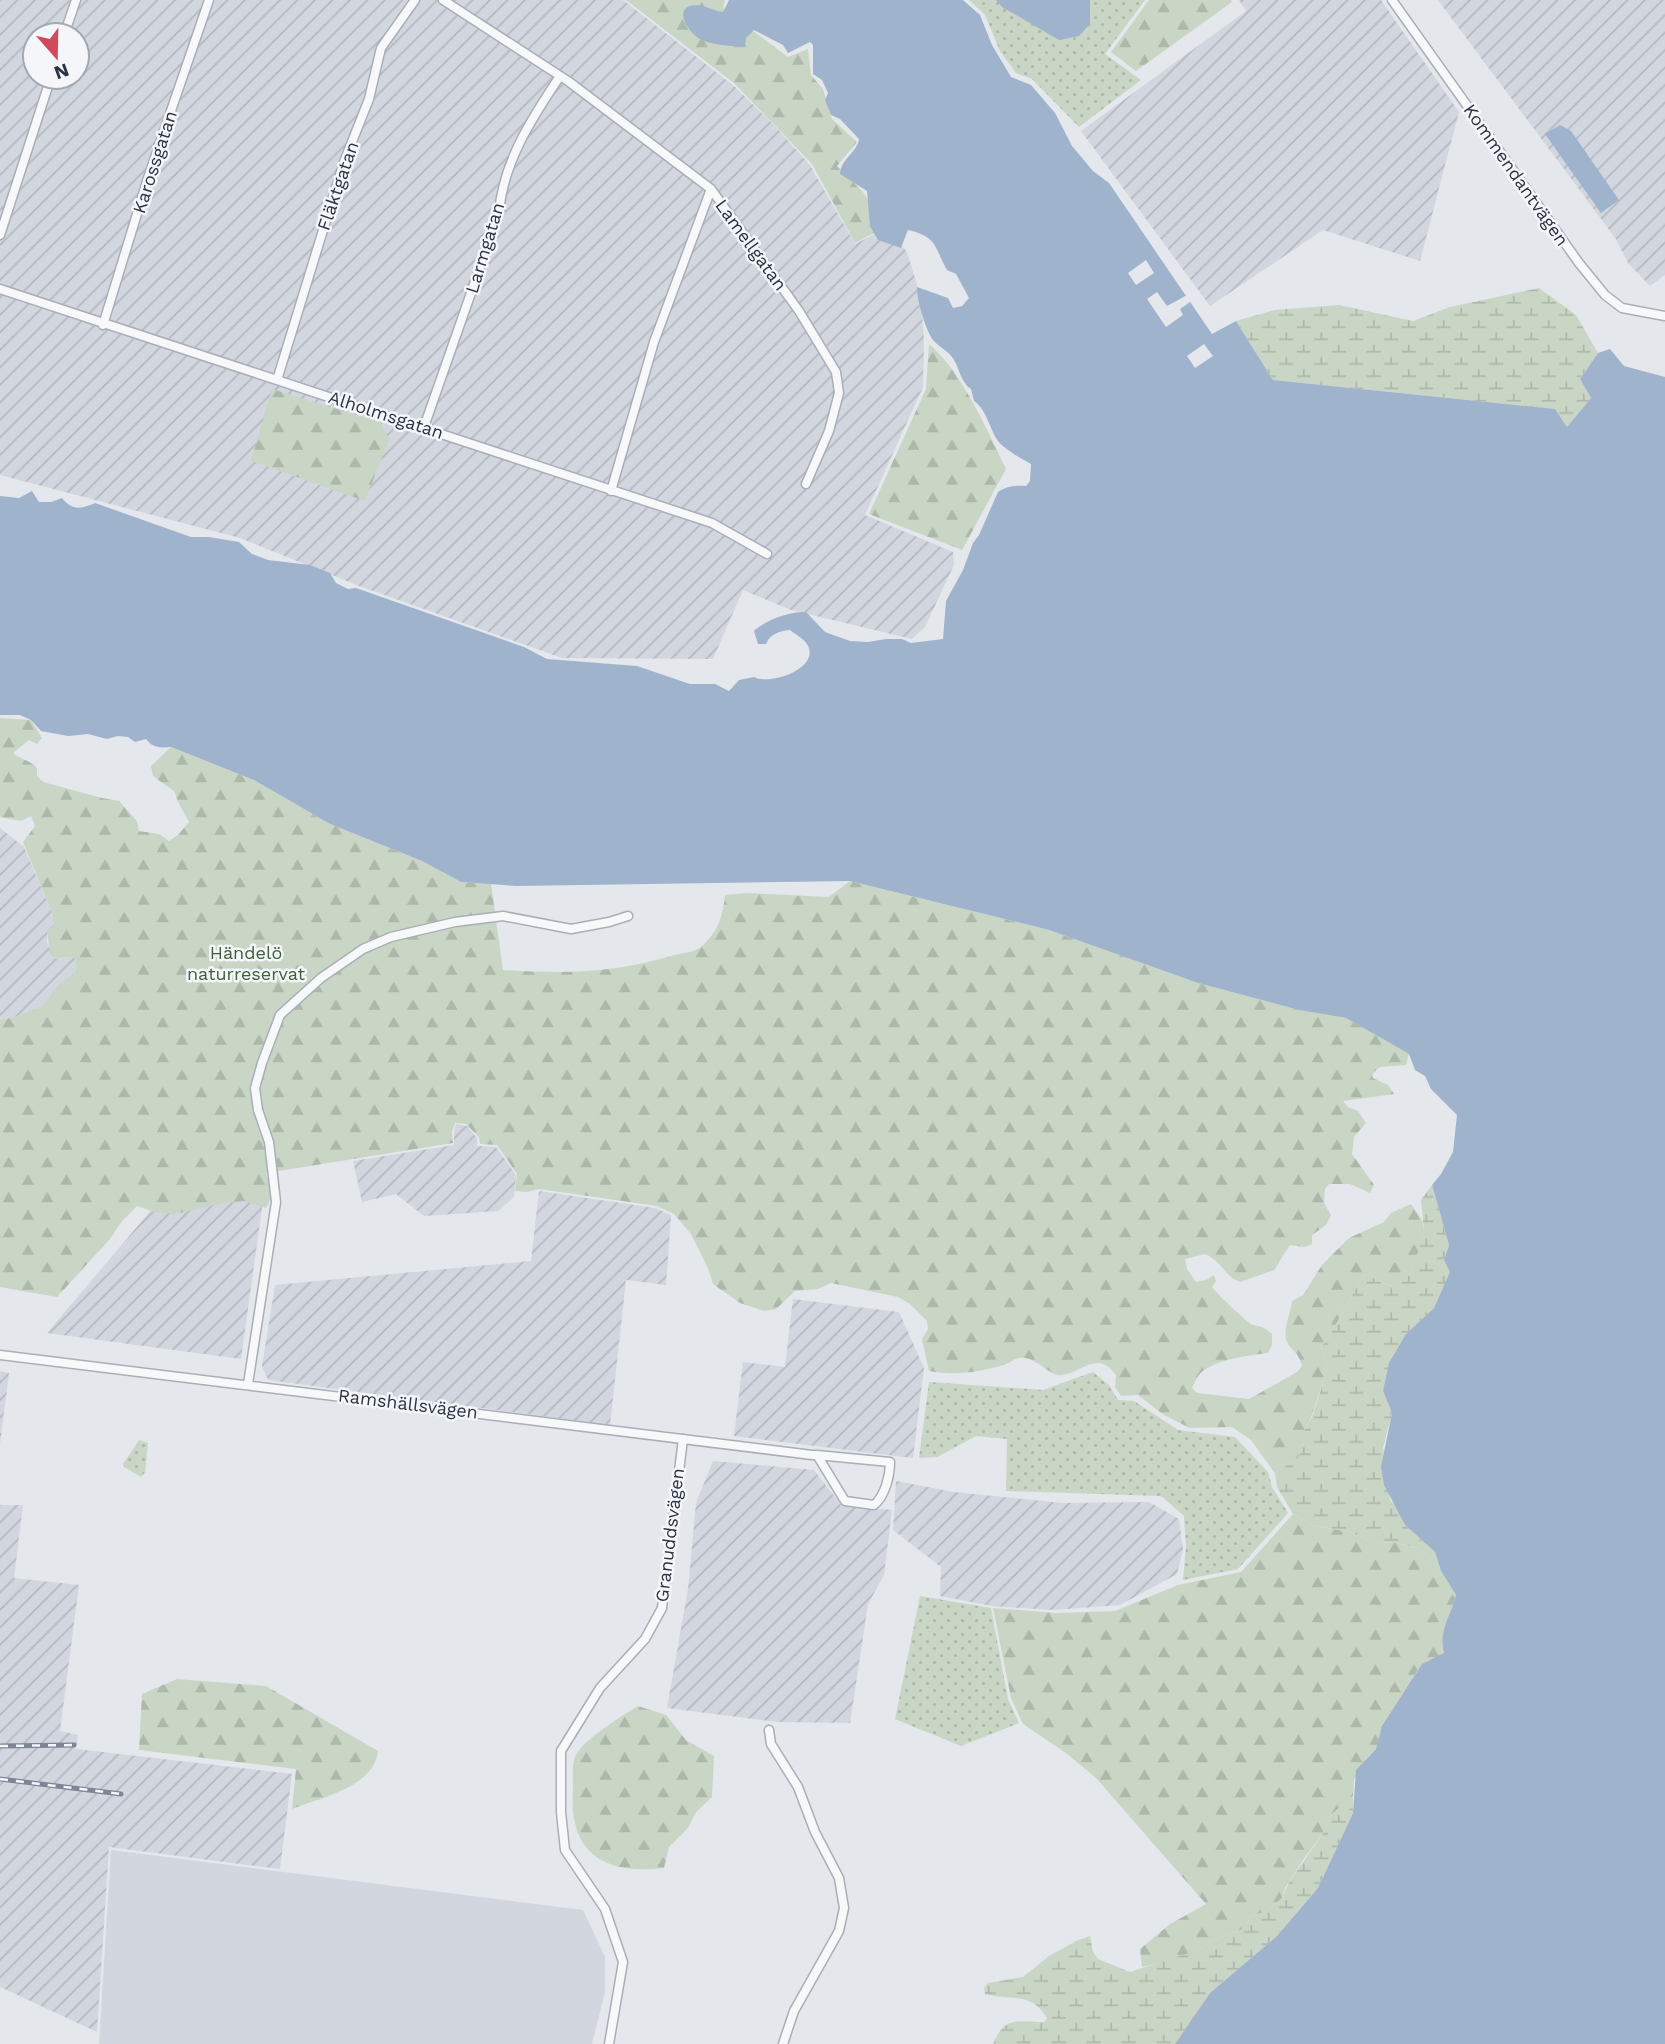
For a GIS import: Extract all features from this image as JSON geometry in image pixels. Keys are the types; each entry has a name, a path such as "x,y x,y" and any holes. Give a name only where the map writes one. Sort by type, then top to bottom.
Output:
{"street":[{"path":"69,21 76,0"},
{"name":"Karossgatan","path":"103,325 148,178 209,0"},
{"name":"Fläktgatan","path":"277,380 344,162 369,99 381,48 415,0"},
{"name":"Lamellgatan","path":"443,0 559,76 711,189 799,312 836,372 839,393 830,431 806,484"},
{"name":"Kommendantvägen","path":"1392,0 1579,263 1605,295 1622,308 1665,316"},
{"name":"Larmgatan","path":"424,427 489,244 499,213 500,193 523,134 559,76"},
{"path":"0,235 46,91"},
{"path":"611,491 654,342 711,189"},
{"name":"Alholmsgatan","path":"0,289 712,523 767,554"},
{"path":"248,1384 276,1202 269,1142 258,1110 255,1088 280,1015 321,978 363,949 391,937 455,922 503,916 571,929 628,916"},
{"name":"Ramshällsvägen","path":"0,1355 890,1462 890,1471 879,1501 874,1505 845,1501 817,1455"},
{"name":"Granuddsvägen","path":"609,2044 623,1962 605,1909 565,1850 561,1812 561,1751 600,1688 645,1639 662,1608 683,1439"},
{"path":"769,1730 771,1744 798,1787 839,1878 844,1908 839,1931 794,2011 783,2044"}],"shaded area":[{"path":"0,0 623,0 734,86 774,125 810,165 855,244 886,228 907,252 921,298 923,387 865,515 953,552 954,565 925,627 912,639 791,610 743,590 713,659 562,658 359,586 240,538 0,475"},
{"path":"1239,0 1381,0 1459,112 1420,261 1323,230 1210,306 1081,131 1246,11"},
{"path":"1438,0 1665,0 1665,275 1650,286 1628,263 1616,239"},
{"path":"0,828 24,847 52,913 54,926 47,932 47,942 55,959 75,958 76,972 56,987 44,1005 12,1018 0,1019"},
{"path":"456,1124 467,1126 477,1138 477,1146 496,1147 516,1175 514,1197 498,1211 424,1216 396,1194 362,1202 353,1161 454,1145"},
{"path":"539,1191 655,1208 671,1215 666,1285 626,1280 610,1425 268,1380 262,1366 275,1285 531,1261"},
{"path":"263,1201 241,1359 47,1333 158,1202"},
{"path":"793,1299 899,1312 924,1368 913,1458 734,1436 743,1362 785,1367"},
{"path":"0,1371 9,1373 0,1444"},
{"path":"713,1461 814,1470 842,1506 892,1510 884,1575 868,1604 850,1723 777,1722 667,1708 688,1589 696,1503"},
{"path":"896,1481 954,1492 1063,1503 1149,1502 1179,1519 1183,1549 1177,1574 1120,1605 1053,1610 992,1606 940,1596 941,1567 893,1530"},
{"path":"0,1505 23,1505 14,1578 79,1585 60,1731 78,1735 76,1749 292,1774 280,1869 109,1847 97,2032 0,1987"},
{"path":"111,1850 583,1910 605,1957 605,1992 592,2044 99,2044"}],"green space":[{"path":"626,0 725,0 723,8 788,57 808,49 811,75 823,89 832,119 857,142 837,166 863,192 885,227 855,243 812,164 735,84"},
{"path":"969,0 1145,0 1105,54 1141,80 1079,127 1032,79 1016,73 1000,51 985,15"},
{"path":"1149,0 1232,2 1136,71 1111,52"},
{"path":"1539,288 1576,315 1598,353 1580,379 1591,398 1567,427 1554,409 1273,380 1236,321 1275,310 1339,305 1413,321 1450,307"},
{"path":"929,344 963,386 1006,469 962,550 869,514 926,389"},
{"path":"272,389 381,423 389,439 365,501 251,461"},
{"name":"Händelö naturreservat","path":"0,718 31,720 42,738 37,744 29,740 13,753 34,765 37,768 37,776 43,782 119,801 137,821 139,831 159,834 169,841 189,822 175,792 153,776 151,766 171,747 254,780 330,824 422,861 461,882 491,884 503,970 590,971 631,966 689,952 701,947 716,929 725,895 748,893 829,897 850,881 1049,930 1198,983 1299,1010 1346,1018 1409,1054 1406,1065 1380,1067 1372,1074 1373,1078 1388,1085 1394,1094 1343,1101 1348,1107 1358,1111 1366,1123 1354,1137 1352,1154 1374,1185 1370,1193 1350,1184 1329,1184 1325,1189 1324,1203 1331,1215 1326,1225 1312,1235 1312,1244 1305,1247 1290,1245 1274,1270 1240,1282 1205,1254 1185,1259 1187,1269 1196,1282 1214,1275 1216,1281 1212,1287 1219,1295 1248,1322 1272,1334 1272,1345 1268,1353 1235,1358 1211,1366 1200,1374 1192,1388 1197,1393 1249,1399 1297,1372 1302,1366 1286,1338 1292,1301 1303,1295 1322,1265 1349,1238 1384,1222 1391,1213 1411,1204 1422,1220 1424,1232 1413,1268 1405,1281 1389,1286 1365,1274 1321,1347 1328,1368 1304,1431 1304,1444 1298,1458 1275,1473 1251,1440 1232,1427 1190,1428 1164,1415 1138,1395 1121,1396 1115,1387 1116,1375 1103,1364 1091,1364 1063,1375 1052,1373 1025,1358 976,1371 929,1371 922,1339 928,1329 927,1321 910,1304 898,1297 831,1283 818,1289 795,1291 776,1309 764,1311 740,1303 713,1284 691,1234 674,1214 657,1206 539,1189 515,1191 517,1174 497,1145 480,1144 479,1137 466,1124 455,1123 453,1143 266,1173 271,1195 266,1208 244,1201 175,1214 154,1212 137,1206 57,1297 0,1287 0,1019 12,1018 44,1005 56,987 76,971 75,958 55,959 50,952 47,932 54,926 52,913 23,842 35,826 31,816 21,821 0,817"},
{"path":"1432,1185 1449,1245 1444,1260 1451,1272 1434,1308 1406,1334 1383,1391 1392,1413 1383,1448 1390,1500 1398,1509 1405,1525 1435,1552 1441,1571 1420,1549 1397,1543 1375,1542 1346,1531 1314,1526 1293,1514 1277,1487 1275,1473 1298,1458 1304,1444 1304,1431 1312,1417 1328,1368 1321,1347 1365,1274 1389,1286 1405,1281 1413,1268 1424,1232 1421,1200"},
{"path":"1093,1372 1109,1385 1118,1400 1134,1401 1178,1430 1235,1437 1268,1472 1272,1487 1288,1513 1238,1569 1183,1580 1186,1547 1184,1516 1161,1496 1006,1491 1007,1439 976,1436 937,1457 919,1458 929,1382 1043,1390"},
{"path":"139,1440 148,1443 145,1472 141,1477 123,1464"},
{"path":"1293,1514 1314,1526 1346,1531 1375,1542 1397,1543 1420,1549 1441,1571 1456,1595 1444,1630 1444,1654 1427,1661 1417,1671 1376,1749 1365,1760 1354,1780 1353,1796 1331,1815 1322,1835 1285,1888 1282,1898 1265,1912 1250,1916 1245,1928 1172,1960 1142,1967 1140,1949 1170,1924 1206,1904 1096,1778 1066,1753 1023,1724 1011,1698 993,1608 1057,1613 1115,1611 1178,1585 1241,1572"},
{"path":"920,1596 991,1608 1008,1699 1019,1723 961,1746 895,1719"},
{"path":"177,1679 266,1686 378,1751 374,1763 367,1774 345,1789 292,1809 296,1769 139,1750 142,1694"},
{"path":"638,1706 666,1715 686,1740 714,1756 712,1797 696,1812 688,1828 669,1847 664,1868 624,1868 594,1855 584,1844 573,1811 573,1764 579,1750 603,1729"},
{"path":"1353,1796 1353,1813 1318,1888 1277,1936 1210,1993 1175,2044 993,2044 1002,2028 1008,2024 1020,2021 1044,2022 1047,2018 1027,2000 985,1994 984,1988 988,1983 1023,1977 1049,1956 1090,1936 1093,1952 1098,1959 1130,1972 1201,1949 1210,1942 1245,1928 1250,1916 1265,1912 1282,1898 1289,1882 1322,1835 1331,1815"}],"water":[{"path":"729,0 963,0 980,15 992,45 1011,77 1031,85 1055,113 1072,146 1093,171 1109,183 1212,334 1236,321 1273,380 1555,409 1567,427 1591,398 1580,379 1598,353 1610,349 1624,366 1665,377 1665,2044 1175,2044 1210,1993 1277,1936 1318,1888 1353,1813 1356,1770 1376,1749 1382,1726 1422,1664 1444,1653 1444,1630 1456,1595 1441,1571 1435,1552 1405,1525 1384,1485 1381,1467 1392,1413 1383,1391 1389,1363 1406,1334 1434,1308 1450,1272 1444,1260 1449,1245 1432,1185 1453,1152 1457,1115 1431,1089 1425,1076 1415,1070 1409,1054 1346,1018 1299,1010 1198,983 1049,930 850,881 516,886 461,882 422,861 330,824 254,780 171,747 157,747 146,739 135,742 128,737 107,739 88,734 68,736 41,731 31,720 20,715 0,715 0,496 19,498 32,491 39,502 62,498 77,508 95,503 191,537 239,542 252,554 268,560 310,565 330,573 336,583 348,589 356,588 524,647 547,659 637,666 690,684 715,684 729,691 739,680 782,677 807,661 810,653 807,644 790,630 775,634 766,644 758,644 754,631 765,623 786,615 806,612 825,632 850,641 902,639 911,643 943,639 946,601 998,492 1011,486 1026,486 1030,481 1031,464 998,441 954,360 934,341 925,323 917,287 948,298 953,308 962,306 969,298 956,274 947,270 934,244 925,236 908,230 901,248 878,240 870,226 867,191 840,174 843,164 859,139 840,119 831,115 825,100 828,93 822,80 813,74 813,45 810,42 788,53 783,45 754,30 746,38 745,46 723,45 702,40 687,27 684,10 699,5 723,12"},
{"path":"996,0 1090,0 1090,24 1079,36 1059,40 1002,7"},
{"path":"1560,125 1571,131 1619,200 1601,213 1545,134"}],"pier":[{"path":"1146,260 1154,273 1136,285 1128,273"},
{"path":"1157,292 1167,306 1189,294 1193,300 1180,309 1183,315 1166,327 1147,299"},
{"path":"1204,344 1213,356 1195,368 1187,356"}],"railway":[{"path":"0,1746 74,1745"},
{"path":"0,1779 121,1794"}]}
